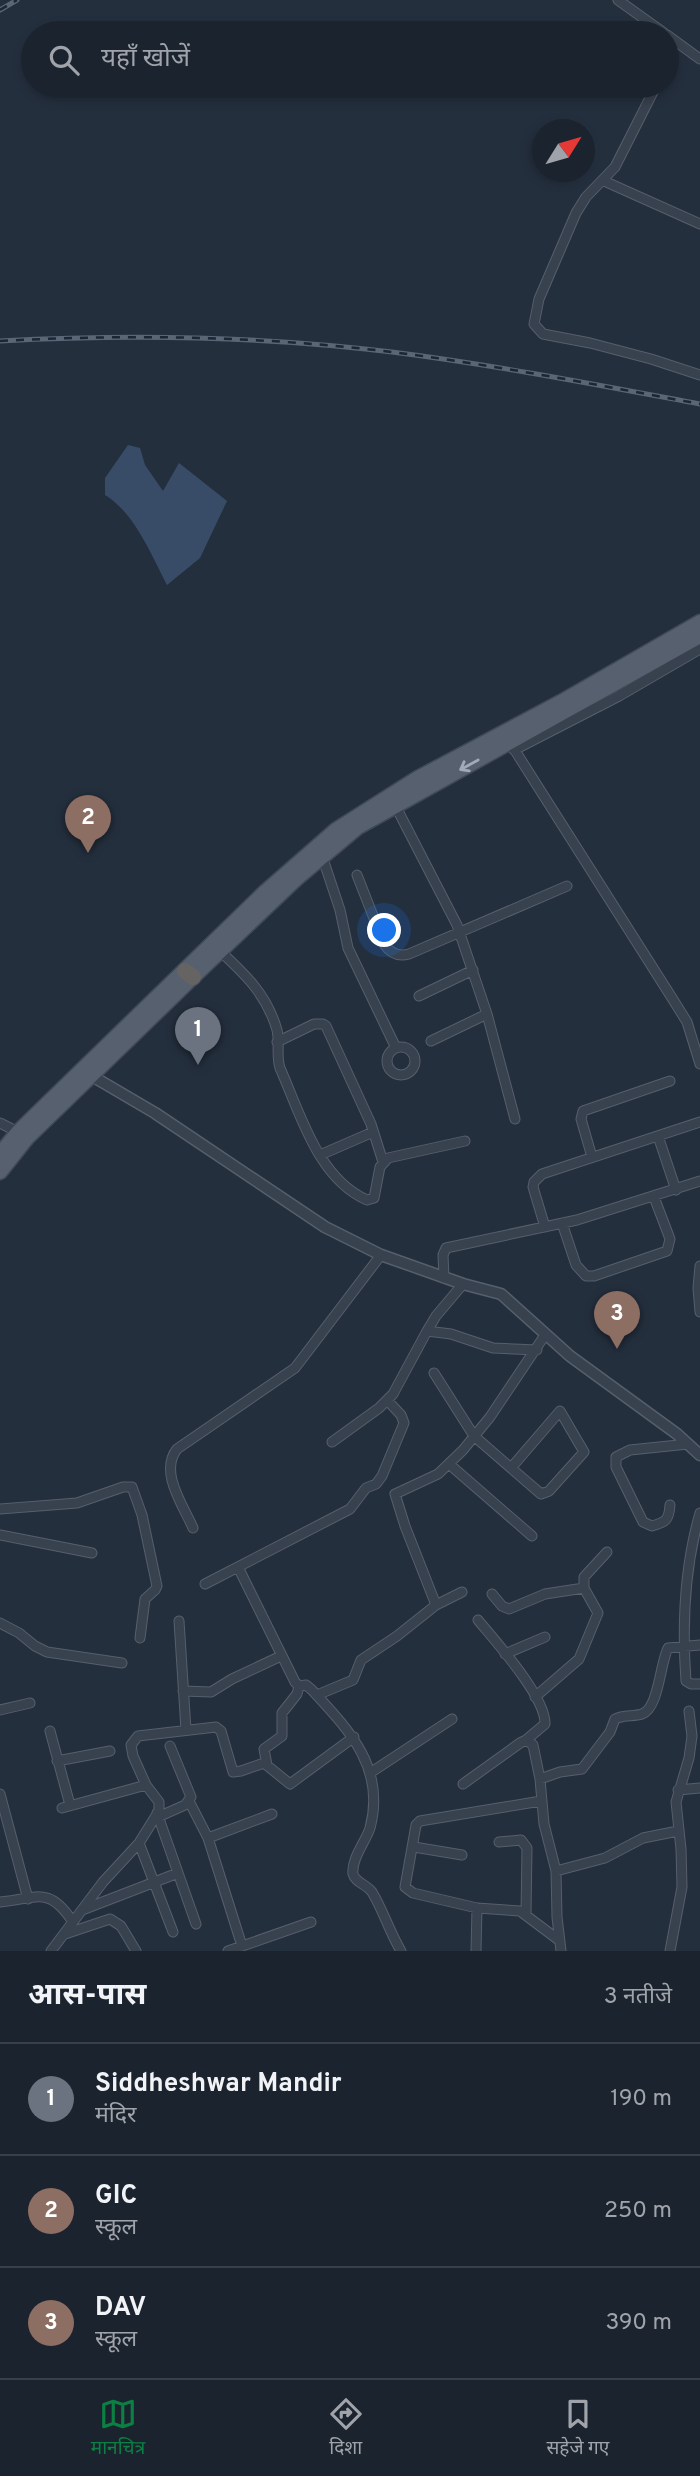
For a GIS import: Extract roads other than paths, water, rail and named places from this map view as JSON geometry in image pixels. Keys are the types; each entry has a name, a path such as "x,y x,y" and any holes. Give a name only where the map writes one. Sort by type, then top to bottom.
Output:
{"main road":[{"path":"0,1154 18,1132 189,974 220,951 322,856 358,827 509,741 527,727 700,622"},
{"path":"527,727 700,636"},
{"path":"0,1172 27,1139 92,1076 264,894 336,830 390,794 509,741"}],"street":[{"path":"618,0 647,21"},
{"path":"679,44 700,59"},
{"path":"650,98 621,157 604,181 586,197 576,213 539,299 534,319 535,328 543,334 590,343 700,375"},
{"path":"604,181 700,223"},
{"path":"700,649 629,690 509,741 687,1022 700,1064"},
{"path":"395,805 460,933 487,1014 515,1119"},
{"path":"322,856 340,910 348,948 396,1048"},
{"path":"357,875 384,944 394,954 409,954 566,886"},
{"path":"220,951 259,991 276,1029 280,1068 320,1155 350,1192 367,1200 374,1198 383,1162 393,1156 465,1140"},
{"path":"419,996 473,970"},
{"path":"431,1041 487,1014"},
{"path":"277,1042 314,1024 326,1026 373,1132 383,1162"},
{"path":"92,1076 155,1113 324,1227 381,1255 444,1278 501,1294 545,1335 700,1454"},
{"path":"592,1157 581,1119 583,1111 670,1081"},
{"path":"545,1227 534,1182 542,1174 700,1122"},
{"path":"0,1123 18,1132"},
{"path":"320,1155 373,1132"},
{"path":"658,1136 676,1190"},
{"path":"444,1278 443,1255 446,1248 562,1223 700,1181"},
{"path":"562,1223 576,1265 586,1276 594,1276 667,1251 670,1239 653,1197"},
{"path":"193,1528 169,1470 172,1456 177,1449 295,1368 381,1255"},
{"path":"700,1266 700,1312"},
{"path":"332,1442 387,1400 436,1317 463,1284"},
{"path":"427,1331 451,1334 493,1348 537,1350"},
{"path":"436,1605 395,1494 438,1474 449,1464 491,1417 545,1335"},
{"path":"434,1373 474,1436 511,1468 537,1490 545,1494 584,1452 560,1411 511,1468"},
{"path":"205,1584 350,1508 366,1488 380,1480 404,1423 401,1415 387,1400"},
{"path":"670,1505 669,1517 665,1522 652,1526 643,1522 616,1467 616,1457 630,1450 688,1444"},
{"path":"449,1464 532,1536"},
{"path":"0,1509 66,1505 123,1487 132,1487 142,1515 157,1586 145,1598 140,1638"},
{"path":"700,1513 689,1572 685,1646 686,1681 700,1684"},
{"path":"0,1535 92,1553"},
{"path":"535,1697 577,1662 594,1627 597,1610 584,1588 586,1574 607,1552"},
{"path":"237,1567 281,1656 299,1686"},
{"path":"492,1594 502,1606 509,1609 545,1594 584,1588"},
{"path":"317,1695 353,1680 362,1660 436,1605 462,1592"},
{"path":"463,1784 545,1724 543,1711 535,1697 478,1620"},
{"path":"179,1621 186,1730"},
{"path":"0,1623 47,1652 122,1663"},
{"path":"505,1654 545,1637"},
{"path":"540,1779 559,1772 582,1769 610,1732 615,1719 644,1713 652,1704 668,1648 700,1645"},
{"path":"183,1691 211,1692 281,1656"},
{"path":"299,1686 306,1685 317,1695 354,1737 369,1773 372,1785 372,1817 353,1873 372,1892 401,1951"},
{"path":"267,1765 264,1749 282,1736 282,1713 297,1694 299,1686"},
{"path":"0,1710 30,1703"},
{"path":"680,1951 669,1951 682,1887 676,1802 689,1758 692,1736 689,1711"},
{"path":"369,1773 452,1719"},
{"path":"51,1951 103,1882 139,1843 158,1815 160,1805 146,1785 133,1756 131,1745 134,1740 144,1735 219,1728 233,1772 261,1763 285,1781 293,1783 354,1737"},
{"path":"50,1731 66,1806 146,1785"},
{"path":"526,1740 533,1745 535,1751 544,1824 556,1871 561,1946"},
{"path":"170,1746 190,1794 189,1801 208,1838 242,1946"},
{"path":"57,1761 110,1751"},
{"path":"678,1790 700,1788"},
{"path":"0,1794 28,1899"},
{"path":"158,1815 189,1801"},
{"path":"541,1801 420,1821 416,1825 414,1847 405,1882 408,1891 477,1908 520,1911 561,1946"},
{"path":"208,1838 272,1814"},
{"path":"158,1815 196,1924"},
{"path":"556,1871 599,1860 643,1838 678,1831"},
{"path":"499,1842 521,1840 527,1848 526,1914"},
{"path":"139,1843 173,1932"},
{"path":"414,1847 462,1855"},
{"path":"82,1910 178,1873"},
{"path":"0,1902 44,1897 55,1900 73,1922"},
{"path":"476,1951 477,1908"},
{"path":"63,1935 110,1919 121,1926 136,1951"},
{"path":"228,1951 311,1922"}],"water":[{"path":"128,445 140,448 145,465 163,491 179,463 227,501 200,558 167,585 133,523 125,512 105,495 105,478"}],"railway":[{"path":"0,10 17,0"},
{"path":"0,341 196,338 343,347 469,363 700,404"}],"place":[{"name":"GIC","path":"88,853"},
{"name":"Siddheshwar Mandir","path":"198,1065"},
{"name":"DAV","path":"617,1349"}]}
